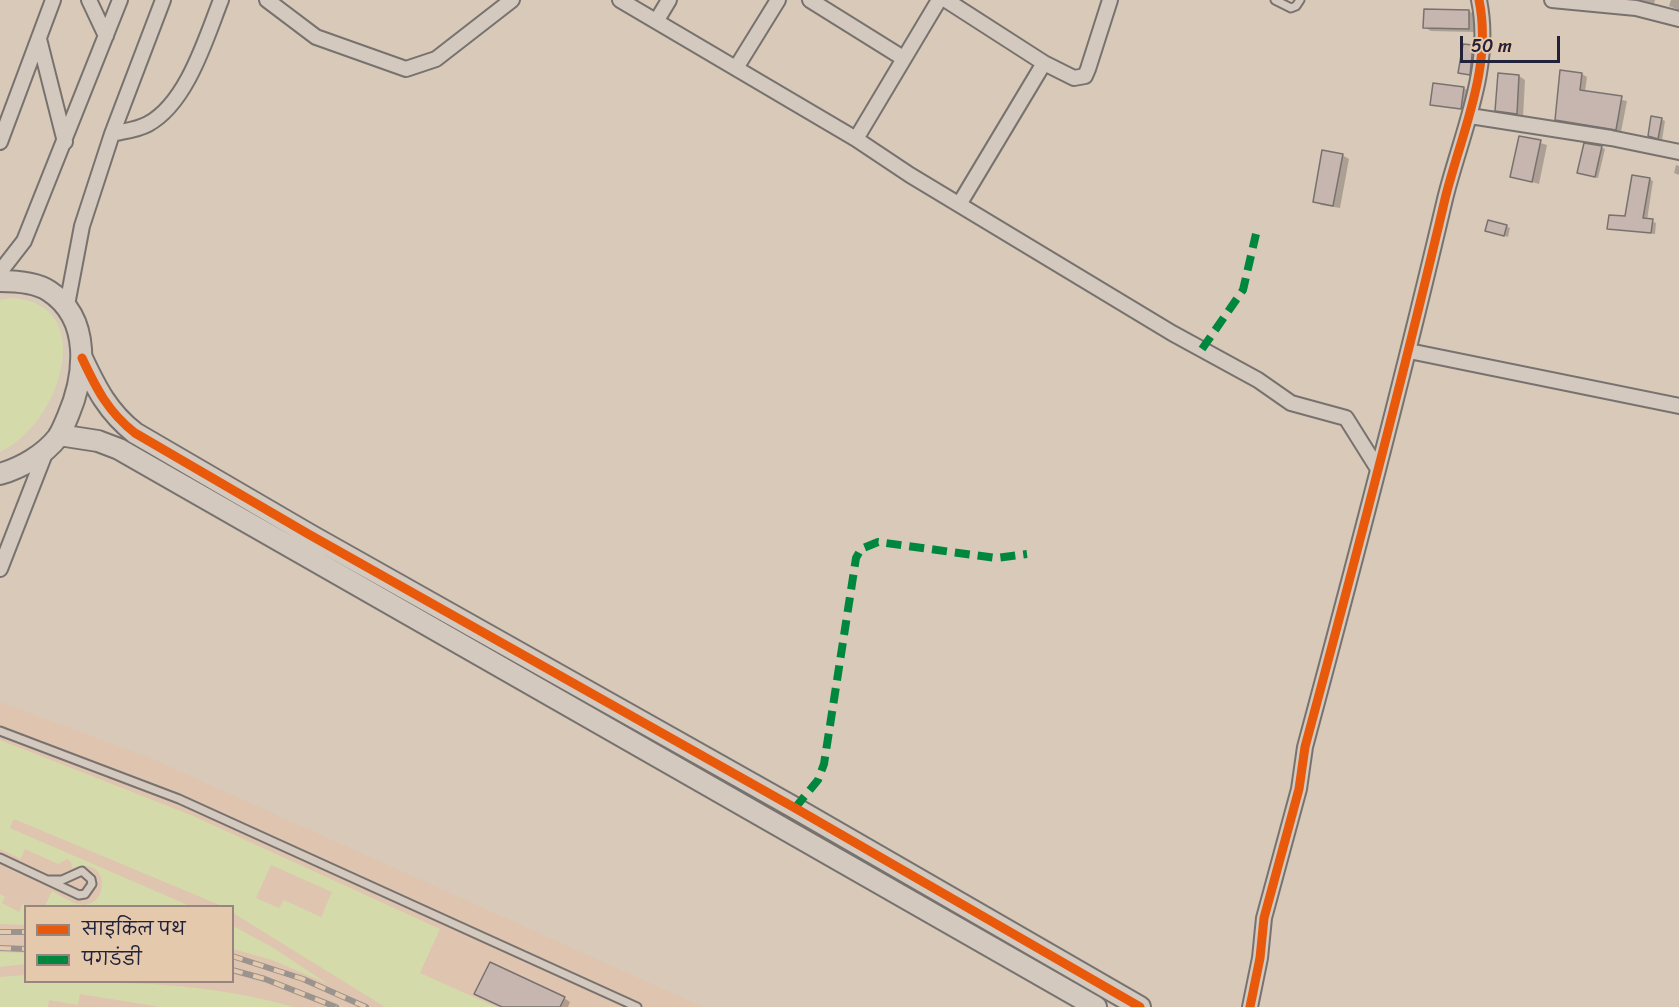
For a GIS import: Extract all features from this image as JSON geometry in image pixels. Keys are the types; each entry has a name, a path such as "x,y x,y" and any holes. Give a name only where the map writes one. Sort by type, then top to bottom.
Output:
{"street":[{"path":"0,142 52,0"},
{"path":"89,0 106,36"},
{"path":"0,272 24,241 120,0"},
{"path":"67,305 82,226 112,134 163,0"},
{"path":"112,134 149,123 158,117 185,85 221,0"},
{"path":"267,0 316,37 406,69 436,59 512,0"},
{"path":"620,0 856,139 1172,333 1258,380 1291,403 1346,418 1378,469"},
{"path":"657,20 669,0"},
{"path":"736,68 778,0"},
{"path":"810,0 903,58"},
{"path":"856,139 939,0"},
{"path":"946,0 1044,63 1074,78 1085,75 1110,0"},
{"path":"1250,1007 1260,958 1264,918 1299,789 1305,747 1409,351 1456,156 1470,116 1483,45 1479,0"},
{"path":"1552,0 1636,8 1679,19"},
{"path":"39,38 65,142"},
{"path":"960,203 1044,63"},
{"path":"1470,116 1611,138 1679,152"},
{"path":"0,281 15,281 48,290 67,305 80,334 82,358 72,406 53,442 0,569"},
{"path":"1409,351 1679,406"},
{"path":"82,358 106,406 135,433 310,536 795,808 1140,1007"},
{"path":"1,474 21,466 53,442 98,441 119,449 1096,1007"}],"lane":[{"path":"1275,0 1291,8 1300,0"},
{"path":"0,731 179,799 637,1007"},
{"path":"0,858 79,895 85,894 92,884 91,879 82,871 62,880 49,880"}],"shaded area":[{"path":"0,702 148,757 703,1007 0,1007"}],"green space":[{"path":"12,298 39,305 55,320 63,342 62,366 54,392 40,417 22,438 0,452 0,300"},
{"path":"0,740 191,815 440,929 420,973 496,1007 385,1007 234,914 234,905 220,905 14,819 10,828 188,905 45,905 52,891 78,904 88,904 96,900 101,892 100,875 95,869 85,866 72,868 71,862 67,859 58,864 25,849 21,859 0,849","holes":["271,865 332,892 321,917 284,900 279,908 256,898"]},
{"path":"0,894 5,897 2,903 19,912 23,904 26,905 24,905 24,925 0,924"},
{"path":"234,927 272,947 328,984 272,960 234,949"},
{"path":"0,952 24,953 24,964 0,967"},
{"path":"24,975 24,983 127,983 194,988 260,998 293,1007 160,1007 80,994 78,1005 49,1000 48,1007 0,1007 0,977"}],"building":[{"path":"1424,9 1469,10 1469,29 1423,28"},
{"path":"1463,44 1473,45 1470,75 1458,73"},
{"path":"1560,70 1582,73 1580,90 1622,96 1616,130 1555,120"},
{"path":"1498,73 1519,75 1517,114 1495,111"},
{"path":"1433,83 1464,87 1461,109 1430,105"},
{"path":"1651,116 1662,118 1658,139 1648,136"},
{"path":"1519,136 1541,140 1532,182 1510,177"},
{"path":"1584,143 1602,146 1595,177 1577,173"},
{"path":"1322,150 1343,154 1333,206 1313,202"},
{"path":"1632,175 1650,178 1643,218 1653,219 1651,233 1607,229 1609,215 1625,216"},
{"path":"1488,220 1507,225 1504,236 1485,231"},
{"path":"490,962 565,997 560,1007 502,1007 474,994"}],"railway":[{"path":"0,932 24,932"},
{"path":"0,948 24,949"},
{"path":"234,957 303,979 366,1007"},
{"path":"234,971 265,979 336,1007"}],"marked path":[{"path":"1202,349 1243,290 1256,234"},
{"path":"795,808 818,780 824,764 856,558 861,549 878,542 996,558 1027,554"}],"cycle path":[{"path":"1250,1007 1260,958 1264,918 1299,789 1305,747 1377,473 1445,199 1479,76 1482,51 1479,0"},
{"path":"82,358 104,399 117,417 135,433 1140,1007"}]}
